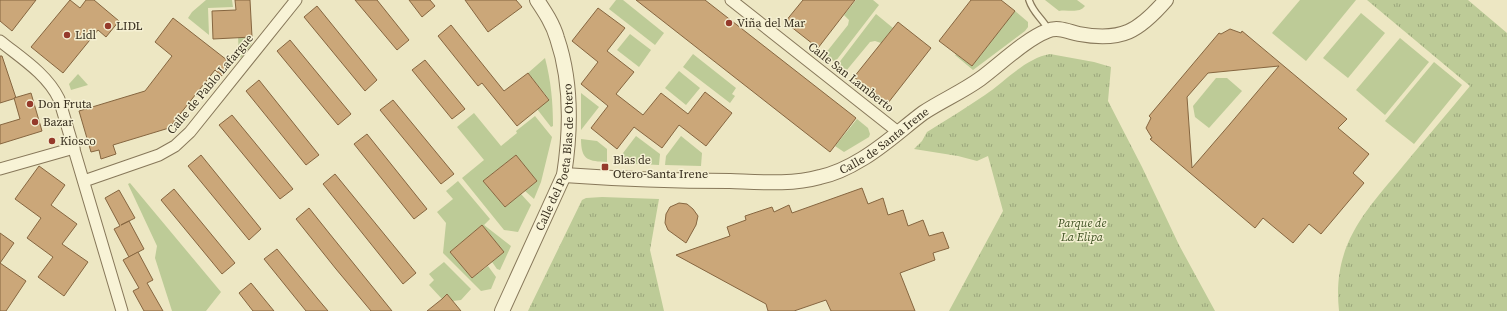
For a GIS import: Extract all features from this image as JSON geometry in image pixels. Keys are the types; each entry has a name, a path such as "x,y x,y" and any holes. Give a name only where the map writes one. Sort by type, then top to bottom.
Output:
{"street":[{"name":"Calle de Pablo Lafargue","path":"84,181 159,156 175,146 190,132 296,0"},
{"name":"Calle del Poeta Blas de Otero","path":"502,311 564,175 567,158 569,116 566,77 557,37 548,17 537,0"},
{"name":"Calle San Lamberto","path":"731,0 898,132"},
{"path":"1049,30 1063,29 1079,34 1103,37 1125,34 1138,27 1152,16 1166,0"},
{"name":"Calle de Santa Irene","path":"564,175 705,181 798,181 819,178 839,171 861,160 925,112 979,80 1036,36 1049,30"},
{"path":"0,41 32,66 47,81 56,93 61,104 122,311"},
{"path":"0,169 74,148"}],"lane":[{"path":"1029,0 1034,12 1044,22 1049,30"}],"green space":[{"path":"206,0 232,0 233,7 208,8 209,35 188,18 192,12"},
{"path":"616,0 623,0 664,33 655,45 609,9"},
{"path":"856,0 873,0 879,5 835,62 825,54 848,25 849,20 844,15"},
{"path":"1045,0 1077,0 1085,6 1076,11 1059,11"},
{"path":"1300,0 1356,0 1306,61 1272,33"},
{"path":"1367,0 1468,0 1507,33 1507,311 1339,311 1338,288 1341,267 1346,249 1354,231 1376,199 1470,86"},
{"path":"1015,11 1028,22 1028,27 1025,31 973,70 955,55 956,54 972,66"},
{"path":"1361,13 1385,33 1348,78 1323,58"},
{"path":"876,14 893,28 881,43 875,41 870,42 846,71 838,64"},
{"path":"630,34 651,50 639,67 617,50"},
{"path":"238,37 252,37 251,45 241,58 239,56"},
{"path":"1400,38 1429,62 1385,115 1356,90"},
{"path":"693,54 736,88 732,94 735,96 730,103 683,67"},
{"name":"Parque de La Elipa","path":"1050,54 1094,62 1111,67 1108,101 1142,167 1179,245 1215,311 949,311 1003,211 988,156 977,161 958,156 914,149 922,141 927,132 985,95 1024,65 1041,56"},
{"path":"545,58 552,100 553,126 551,127 537,109 549,99 528,73"},
{"path":"1434,62 1462,85 1414,144 1385,121"},
{"path":"679,71 700,88 686,105 665,88"},
{"path":"78,74 88,85 71,90 69,84"},
{"path":"1216,78 1227,78 1242,91 1209,128 1195,117 1193,106"},
{"path":"581,93 599,107 581,130"},
{"path":"474,113 501,146 517,133 516,131 535,116 552,137 541,182 534,199 525,191 537,181 516,155 483,181 505,207 521,194 531,205 518,232 504,230 462,178 484,160 457,127"},
{"path":"857,119 868,128 870,134 869,137 844,152 835,146"},
{"path":"636,136 660,154 659,165 619,163 620,157"},
{"path":"681,136 702,153 701,166 665,165 666,156"},
{"path":"581,139 597,141 607,149 607,162 591,160 584,156 581,146"},
{"path":"458,181 490,219 484,225 511,246 500,270 497,269 492,262 504,252 482,225 450,252 472,278 488,266 496,277 491,289 481,291 443,253 446,223 437,212 453,199 446,191"},
{"path":"130,183 221,292 206,311 172,311 155,258 157,246 128,184"},
{"path":"602,197 659,199 650,250 664,311 528,311 582,200 586,198"},
{"path":"444,262 471,289 461,300 453,301 447,294 442,299 429,285 434,280 429,274"}],"building":[{"path":"0,0 36,0 12,31 0,21"},
{"name":"Lidl","path":"70,0 80,8 86,0 94,0 119,21 106,37 98,30 63,73 31,47"},
{"path":"235,0 250,0 252,37 213,39 212,11 236,10"},
{"path":"355,0 377,0 409,40 397,50"},
{"path":"409,0 430,0 435,6 422,17"},
{"path":"465,0 516,0 522,7 488,32"},
{"path":"636,0 705,0 856,118 830,152"},
{"path":"803,0 855,0 818,48 785,22"},
{"path":"971,0 1001,0 1015,11 972,66 939,41"},
{"path":"317,6 377,80 365,91 304,17"},
{"path":"598,8 625,28 607,51 634,72 616,94 643,115 661,93 688,114 705,92 732,113 706,146 679,125 662,148 634,127 617,149 591,128 608,106 581,84 598,62 572,41"},
{"path":"173,18 232,64 222,76 215,70 169,128 113,145 116,154 101,159 99,150 91,152 79,111 145,91 172,56 155,42"},
{"path":"898,22 931,48 888,103 854,77"},
{"path":"451,25 504,91 528,73 549,100 517,126 482,83 478,86 438,36"},
{"path":"1230,29 1241,33 1242,31 1347,119 1338,128 1369,154 1353,173 1364,183 1321,234 1309,224 1293,243 1263,218 1255,228 1150,139 1152,138 1146,128 1151,118 1149,116 1219,33 1221,34","holes":["1279,66 1192,168 1187,97 1208,73"]},
{"path":"290,40 351,114 338,125 277,51"},
{"path":"0,56 2,56 16,98 0,103"},
{"path":"425,60 465,109 452,119 412,70"},
{"path":"259,80 319,155 306,165 246,91"},
{"path":"31,93 42,131 0,144 0,125 20,119 14,98"},
{"path":"393,100 454,174 441,184 380,110"},
{"path":"232,115 293,189 280,199 219,125"},
{"path":"367,134 427,209 414,219 354,144"},
{"path":"201,155 261,229 249,240 188,166"},
{"path":"516,155 537,181 505,207 483,181"},
{"path":"39,166 65,185 51,205 77,224 62,244 88,262 64,296 38,277 53,257 27,238 41,218 15,199"},
{"path":"335,174 416,273 403,284 323,184"},
{"path":"862,188 868,204 883,198 888,215 903,210 908,226 923,220 929,236 943,232 949,248 933,253 935,260 900,273 915,311 831,311 826,300 794,311 768,311 766,304 676,255 730,236 727,227 746,220 745,216 772,207 774,212 789,205 792,213"},
{"path":"174,189 235,263 222,274 161,200"},
{"path":"119,190 135,218 129,221 144,249 129,257 114,229 120,226 105,198"},
{"path":"679,203 687,204 698,216 696,225 686,243 668,230 665,223 666,214 670,207"},
{"path":"309,208 392,311 371,311 336,269 296,219"},
{"path":"482,225 504,252 472,278 450,252"},
{"path":"0,233 14,243 0,263"},
{"path":"277,249 328,311 306,311 264,259"},
{"path":"138,252 153,280 147,283 163,311 144,311 133,291 139,288 123,260"},
{"path":"0,263 26,281 6,311 0,311"},
{"path":"251,283 274,311 253,311 239,293"},
{"path":"447,294 461,311 427,311 442,299"}],"place":[{"name":"Viña del Mar","path":"729,23"},
{"name":"LIDL","path":"108,26"},
{"name":"Lidl","path":"67,35"},
{"name":"Don Fruta","path":"30,104"},
{"name":"Bazar","path":"35,122"},
{"name":"Kiosco","path":"52,141"},
{"name":"Blas de Otero-Santa Irene","path":"605,167"}]}
